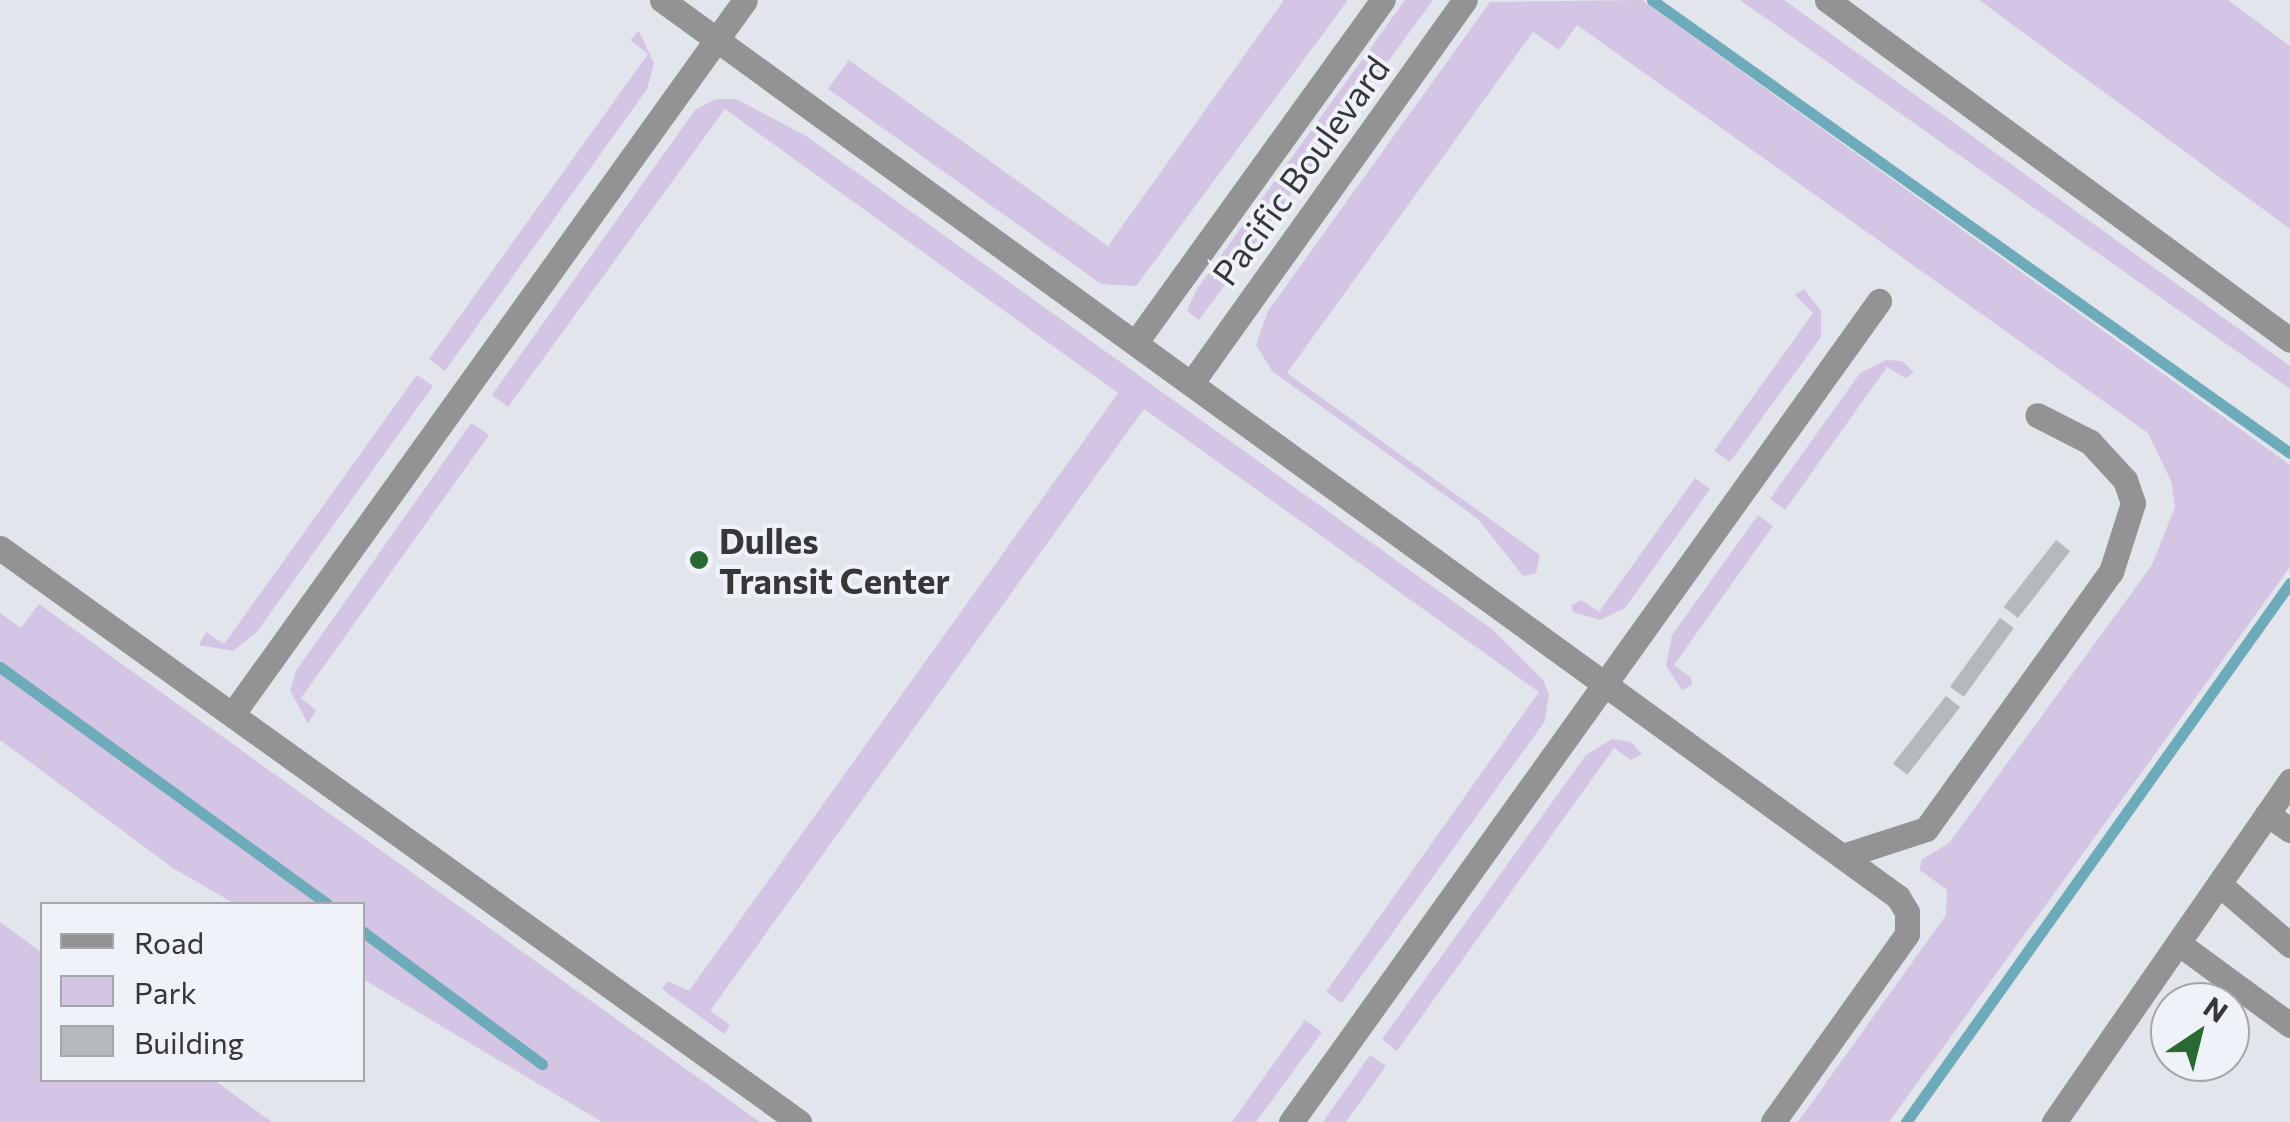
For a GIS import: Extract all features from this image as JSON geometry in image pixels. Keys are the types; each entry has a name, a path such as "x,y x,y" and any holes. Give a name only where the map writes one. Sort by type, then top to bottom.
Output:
{"street":[{"path":"662,0 1898,896 1907,912 1907,934 1773,1122"},
{"path":"234,712 745,0"},
{"name":"Pacific Boulevard","path":"1136,342 1382,0"},
{"name":"Pacific Boulevard","path":"1192,381 1465,0"},
{"path":"1827,0 2290,340"},
{"path":"1291,1122 1878,302"},
{"path":"1843,856 1926,830 2111,572 2134,503 2125,480 2090,442 2037,416"},
{"path":"0,548 234,712 799,1122"},
{"path":"2054,1122 2290,781"},
{"path":"2267,814 2290,830"},
{"path":"2218,884 2290,944"},
{"path":"2178,942 2290,1025"}],"green space":[{"path":"1284,0 1348,0 1136,286 1101,284 828,89 849,60 1108,246"},
{"path":"1405,0 1433,0 1199,320 1187,311 1197,289"},
{"path":"1642,0 2290,465 2290,567 1889,1122 1798,1122 1946,915 1947,890 1920,870 1921,860 1949,843 2152,565 2175,507 2171,481 2148,433 1577,25 1559,50 1533,32 1287,373 1540,555 1536,573 1523,576 1478,519 1272,371 1256,345 1268,311 1490,2"},
{"path":"1740,0 1784,0 2290,366 2290,389"},
{"path":"1979,0 2228,0 2290,46 2290,229"},
{"path":"639,31 654,63 647,89 445,371 429,359 648,54 630,40"},
{"path":"716,99 736,99 806,136 1493,630 1543,680 1549,695 1545,721 1342,1003 1326,992 1539,692 1144,409 710,1011 730,1025 724,1034 662,989 668,981 689,991 1118,393 725,109 508,407 492,395 695,110"},
{"path":"1804,289 1821,311 1821,337 1730,462 1714,451 1813,313 1795,295"},
{"path":"1886,360 1902,361 1914,373 1905,378 1887,367 1785,510 1770,499 1860,373"},
{"path":"417,375 433,386 256,633 233,651 199,645 206,632 224,644"},
{"path":"471,423 489,435 301,698 316,710 308,724 290,690 296,671"},
{"path":"1695,478 1710,489 1625,608 1600,620 1573,612 1571,605 1581,600 1599,612"},
{"path":"1758,515 1773,526 1674,665 1691,678 1692,685 1682,690 1666,666 1672,635"},
{"path":"39,604 760,1122 602,1122 365,980 365,902 232,902 173,868 0,740 0,613 21,628"},
{"path":"1612,739 1631,742 1642,754 1631,760 1614,748 1397,1051 1382,1039 1586,755"},
{"path":"0,922 40,952 40,1082 217,1082 272,1122 0,1122"},
{"path":"1305,1020 1322,1032 1256,1122 1232,1122"},
{"path":"1370,1055 1386,1066 1346,1122 1323,1122"}],"building":[{"path":"2056,540 2070,551 2018,618 2004,607"},
{"path":"2000,618 2014,628 1964,697 1950,687"},
{"path":"1946,696 1960,707 1907,775 1893,764"}],"waterway":[{"path":"1652,0 2290,453"},
{"path":"1906,1122 2290,583"},
{"path":"0,667 324,902"},
{"path":"365,933 542,1064"}],"place":[{"name":"Dulles Transit Center","path":"699,560"}]}
